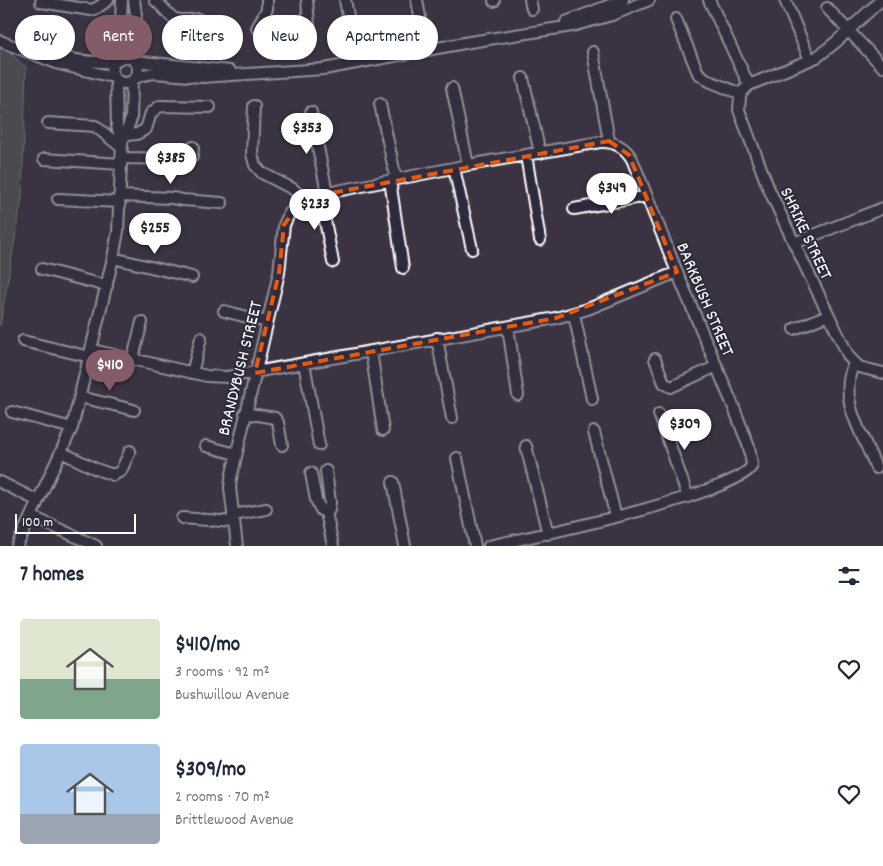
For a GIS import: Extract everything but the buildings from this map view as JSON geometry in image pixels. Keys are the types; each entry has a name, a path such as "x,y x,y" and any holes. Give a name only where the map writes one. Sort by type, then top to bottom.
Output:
{"street":[{"path":"41,2 91,10 98,8 108,0"},
{"path":"122,0 122,14 136,14"},
{"path":"17,546 72,428 113,258 118,231 123,142 131,110 134,80 138,70 133,61 136,14 134,0"},
{"path":"155,0 168,15"},
{"path":"264,15 267,9 267,0"},
{"path":"307,0 308,15"},
{"path":"345,0 348,15"},
{"path":"416,0 423,17 424,0"},
{"path":"554,28 623,0"},
{"path":"3,42 59,64 114,78 124,84 154,73 202,77 324,69 572,26 600,19 649,0"},
{"path":"709,0 749,85"},
{"path":"785,0 810,60"},
{"path":"676,19 698,73 710,81 741,94 749,85 827,51 881,0"},
{"path":"827,8 883,67"},
{"path":"3,42 28,46 71,59 96,62 117,60"},
{"path":"254,106 252,154 255,165 262,173 293,189 302,202 324,194 468,165 609,142 593,52"},
{"path":"117,60 112,69 117,126 123,142"},
{"path":"133,61 245,74"},
{"path":"523,78 540,153"},
{"path":"452,88 468,165"},
{"name":"SHRIKE STREET","path":"741,94 739,104 743,120 768,187 838,337 854,363"},
{"path":"380,104 393,180 403,268"},
{"path":"123,142 146,129 151,113 160,106 210,107"},
{"path":"117,109 131,110"},
{"path":"311,112 333,262"},
{"path":"48,123 95,126 123,142"},
{"name":"BARKBUSH STREET","path":"609,142 623,148 629,155 717,366 752,456 752,465 747,473 688,497"},
{"path":"44,159 121,161 188,159 192,157 193,147"},
{"path":"526,155 540,240"},
{"path":"454,168 472,249"},
{"path":"172,198 180,195 212,196"},
{"path":"574,209 647,196"},
{"path":"58,199 172,198 222,203"},
{"name":"BRANDYBUSH STREET","path":"237,546 230,483 279,273 284,225 289,214 302,202"},
{"path":"794,243 883,208"},
{"path":"113,258 192,277"},
{"path":"42,269 107,286"},
{"path":"22,342 133,358 192,373 221,378 574,314 677,272"},
{"path":"224,311 267,322"},
{"path":"574,314 592,399"},
{"path":"794,329 828,315"},
{"path":"133,358 142,322"},
{"path":"508,327 518,395"},
{"path":"192,373 201,338"},
{"path":"437,338 452,418"},
{"path":"371,351 383,430"},
{"path":"655,359 664,383 671,387 717,366"},
{"path":"304,362 319,445"},
{"path":"876,468 866,442 853,418 847,385 848,375 854,363 866,370 883,373"},
{"path":"80,398 134,410"},
{"path":"12,412 72,428"},
{"path":"245,413 275,418 278,422 282,445"},
{"path":"489,546 548,534 688,497 659,414"},
{"path":"594,432 616,517"},
{"path":"206,446 236,454"},
{"path":"526,446 548,534"},
{"path":"61,452 113,475 121,472 130,451"},
{"path":"457,458 475,546"},
{"path":"326,471 330,502 329,510 326,512"},
{"path":"311,474 316,500 322,510 326,512 333,546"},
{"path":"0,482 38,501"},
{"path":"393,482 405,546"},
{"path":"182,518 234,519 266,509"},
{"path":"31,516 96,546"}],"highlighted area":[{"path":"609,141 629,155 677,272 556,318 255,373 279,273 284,225 299,203 310,197"}],"shaded area":[{"path":"0,48 5,49 15,58 15,60 18,60 26,67 22,197 0,326"}]}
